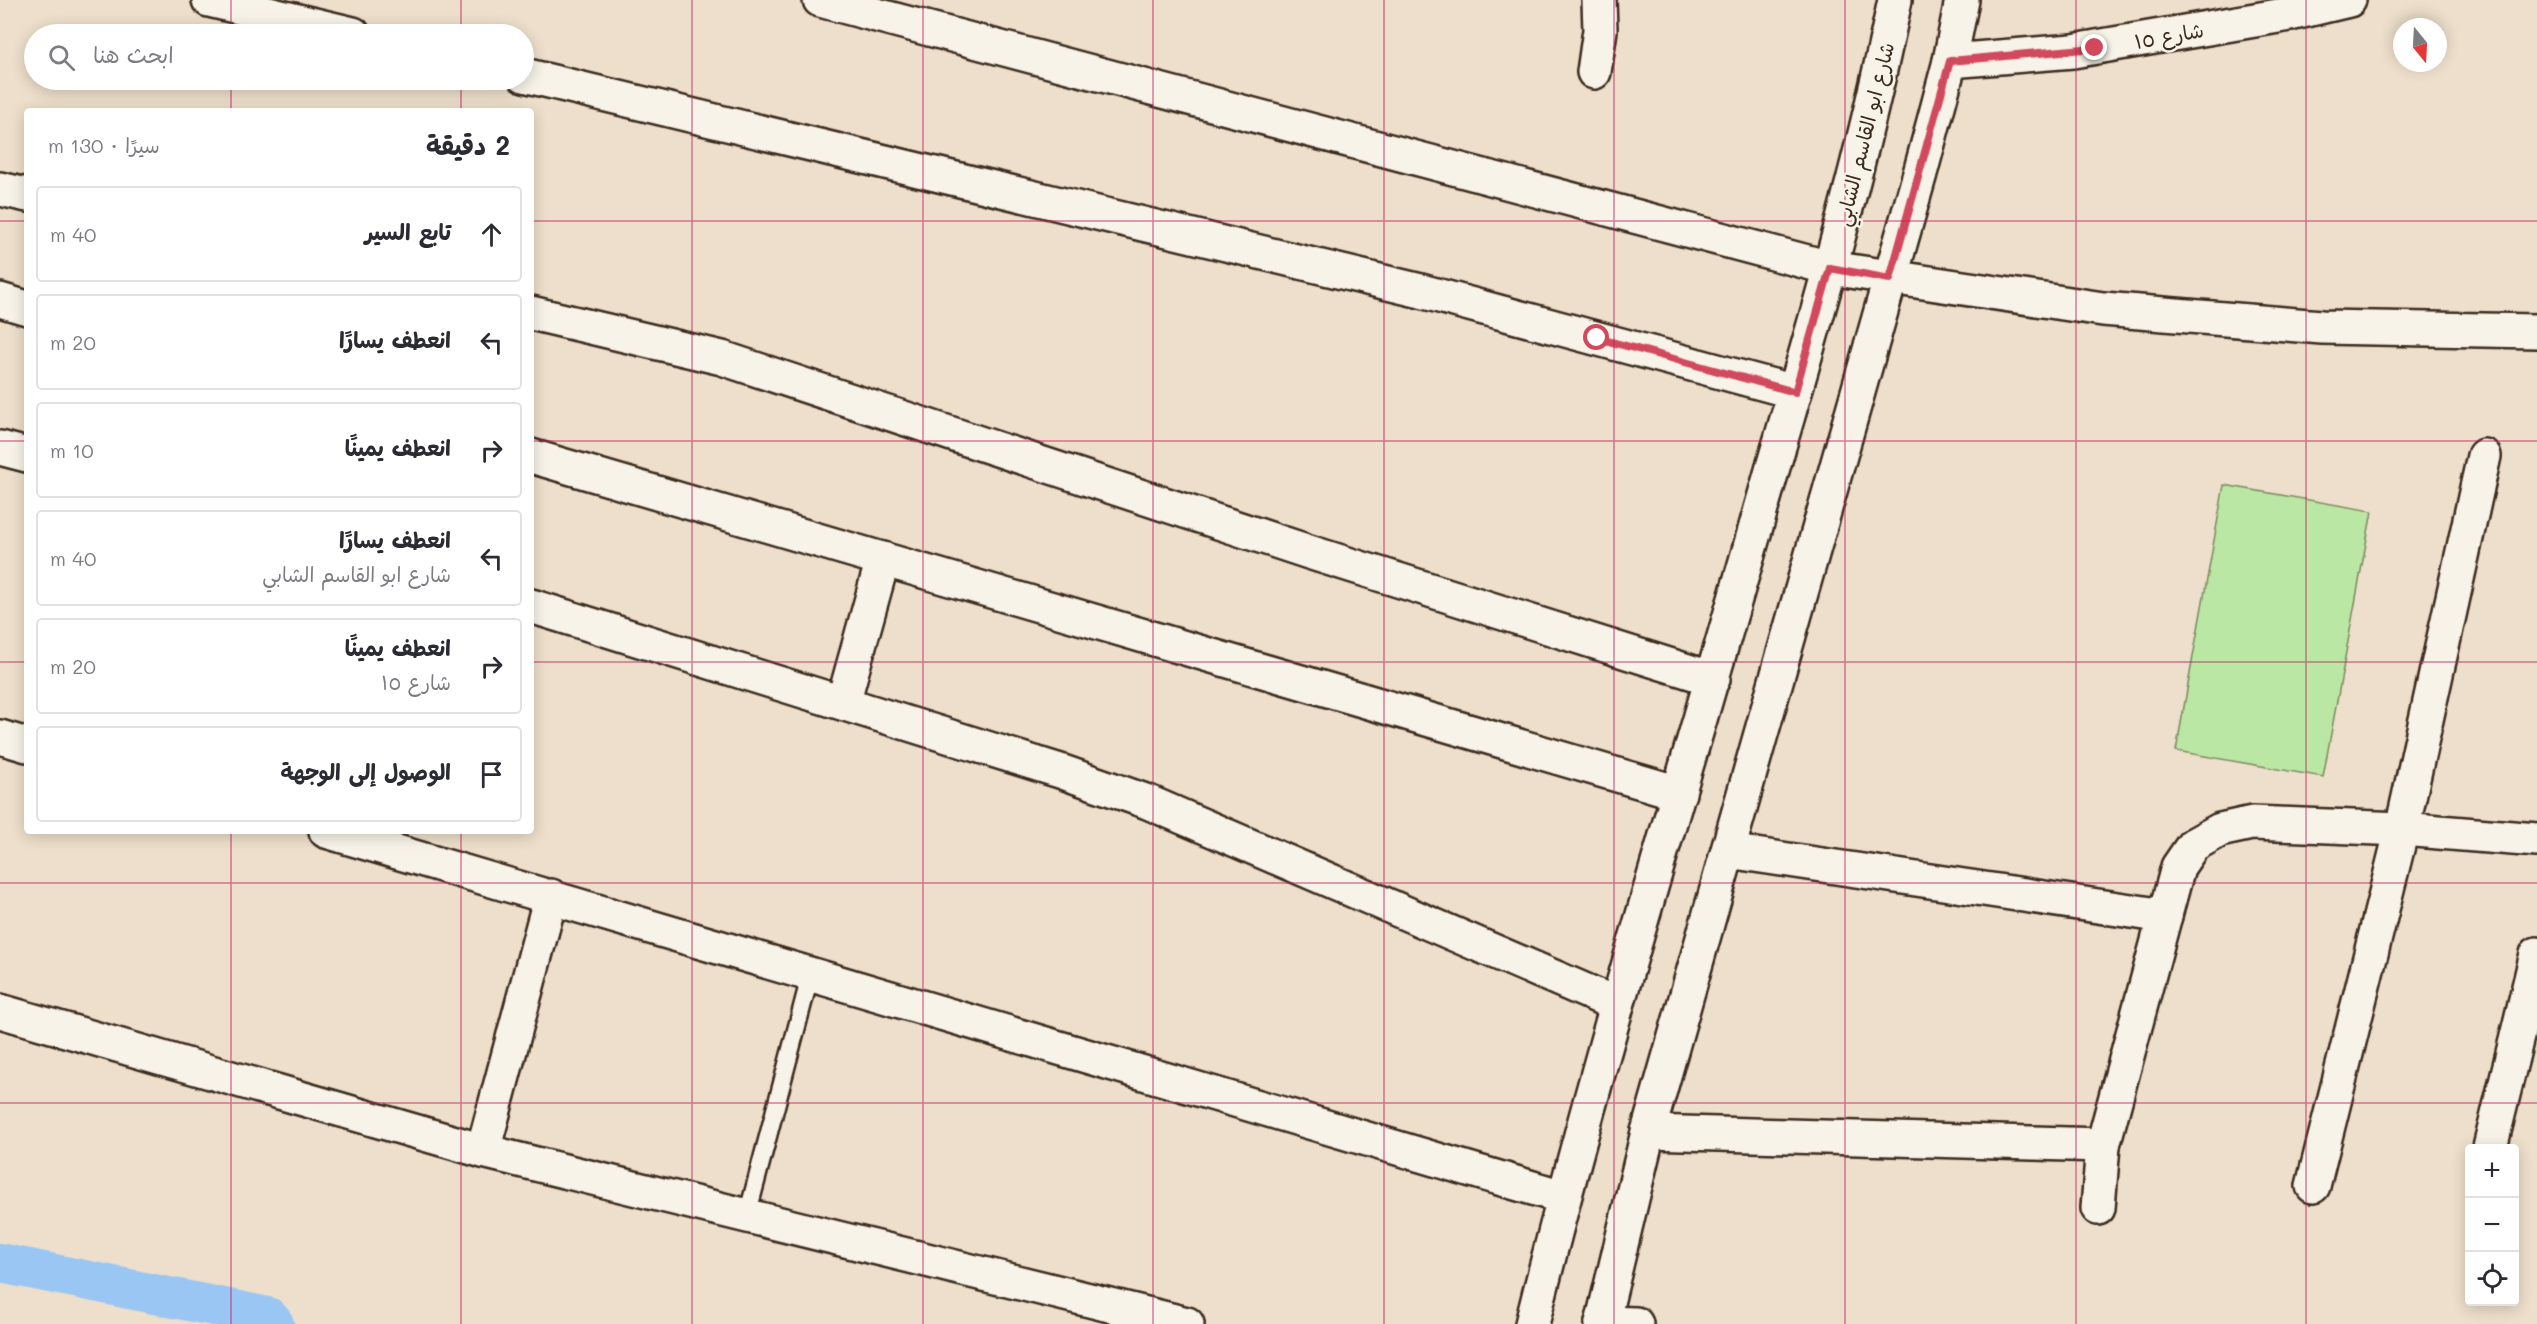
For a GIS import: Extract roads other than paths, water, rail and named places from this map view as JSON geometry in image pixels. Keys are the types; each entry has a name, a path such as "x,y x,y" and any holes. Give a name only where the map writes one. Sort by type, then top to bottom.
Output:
{"street":[{"path":"209,0 311,24"},
{"path":"820,0 1830,268 1890,279 2103,309 2299,325 2537,331"},
{"path":"1594,72 1600,30 1599,0"},
{"name":"شارع ابو القاسم الشابي","path":"1532,1324 1563,1197 1616,1005 1713,679 1830,268 1859,160 1895,0"},
{"path":"1636,1324 1602,1323 1648,1132 1890,279 1950,61 1962,0"},
{"name":"شارع ١٥","path":"1950,61 2073,51 2290,14 2349,0"},
{"path":"534,77 1421,291 1795,392"},
{"path":"0,189 24,194"},
{"path":"0,300 24,307"},
{"path":"534,314 723,358 1309,552 1713,679"},
{"path":"0,448 24,454"},
{"path":"2313,1186 2402,830 2484,456"},
{"path":"534,457 1679,793"},
{"path":"843,703 883,559"},
{"path":"534,607 1060,771 1148,802 1616,1005"},
{"path":"0,737 24,744"},
{"path":"2098,1208 2103,1145 2178,867 2193,845 2220,830 2252,823 2402,830 2537,840"},
{"path":"336,834 1563,1197"},
{"path":"1728,851 2165,916"},
{"path":"483,1151 551,896"},
{"path":"2491,1144 2537,954"},
{"path":"0,1011 483,1151 1187,1324"},
{"path":"1648,1132 2103,1145"}],"lane":[{"path":"747,1216 811,973"}],"waterway":[{"path":"0,1263 268,1317 274,1324"}]}
